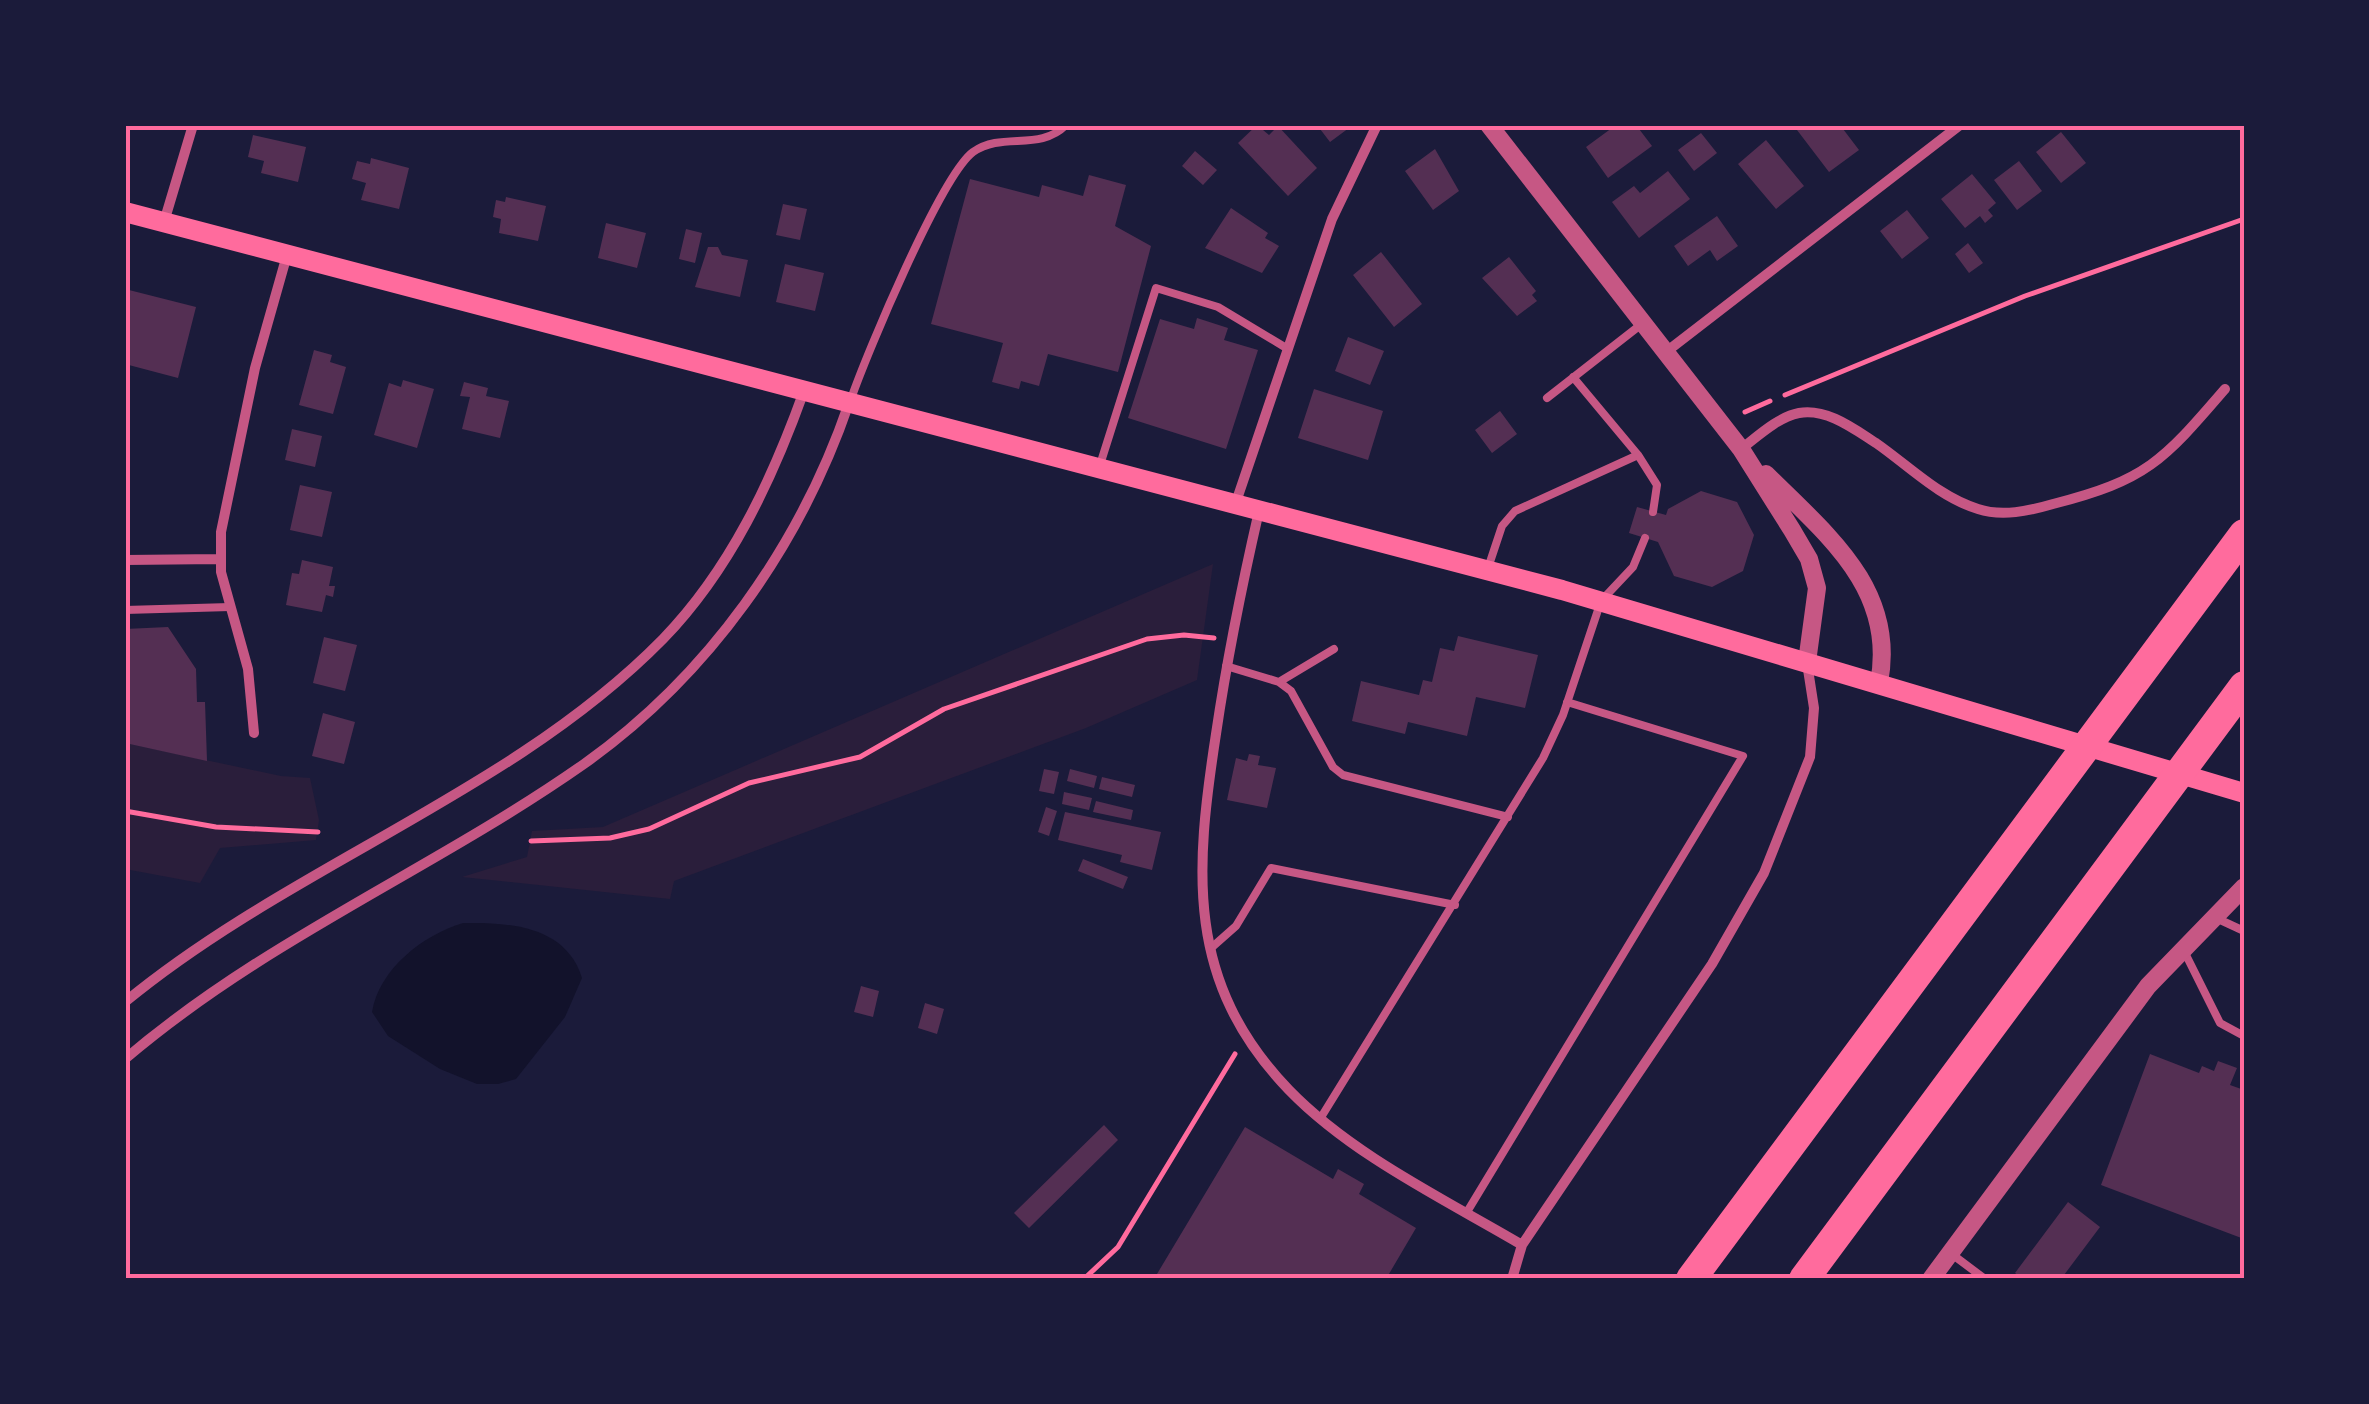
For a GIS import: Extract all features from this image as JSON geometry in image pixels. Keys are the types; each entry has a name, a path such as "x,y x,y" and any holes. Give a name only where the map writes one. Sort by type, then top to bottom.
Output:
{"highway":[{"path":"1691,1279 2244,534"},
{"path":"1804,1279 2244,686"}],"main road":[{"path":"125,212 1488,571 2244,793"}],"street":[{"path":"164,222 193,125"},
{"path":"1236,505 1332,219 1377,125"},
{"path":"1488,125 1741,449 1792,530 1814,574 1817,597 1806,662 1814,708 1810,757 1764,873 1712,964 1522,1245 1512,1279"},
{"path":"1666,352 1960,125"},
{"path":"254,733 248,669 220,559 227,491 287,255"},
{"path":"1741,449 1799,413 1824,415 1861,433 1958,502 1989,512 2016,512 2112,489 2133,478 2163,457 2225,389"},
{"path":"125,1002 250,912 533,744 625,674 664,637 725,558 776,464 804,391"},
{"path":"125,1060 246,966 586,763 668,694 735,617 774,562 825,467 849,403"},
{"path":"1741,449 1829,537 1861,579 1883,630 1879,684"},
{"path":"1259,511 1230,640 1200,848 1199,890 1210,949 1252,1044 1288,1090 1320,1118 1522,1245"},
{"path":"125,560 220,559"},
{"path":"1932,1279 2182,947 2244,887"}],"lane":[{"path":"849,403 875,334 960,165 986,144 1040,140 1066,125"},
{"path":"1099,468 1156,288 1218,308 1288,350"},
{"path":"1546,398 1643,323"},
{"path":"1573,378 1657,485 1653,512"},
{"path":"1488,571 1502,526 1515,511 1638,456"},
{"path":"1320,1118 1543,758 1601,602 1633,568 1644,538"},
{"path":"125,610 230,608"},
{"path":"1279,682 1334,649"},
{"path":"1226,666 1279,682 1291,691 1333,767 1343,775 1508,817"},
{"path":"1467,1212 1742,756 1567,702"},
{"path":"1210,949 1236,926 1271,868 1455,905"},
{"path":"2213,917 2244,931"},
{"path":"2182,947 2220,1022 2244,1036"},
{"path":"1949,1252 1985,1279"}],"path":[{"path":"1745,412 1972,316 2244,219"},
{"path":"532,841 610,838 650,829 749,783 860,757 944,709 1148,639 1184,635 1230,640"},
{"path":"125,812 216,828 318,832"},
{"path":"1084,1279 1118,1247 1234,1054"}],"shaded area":[{"path":"1213,564 1197,680 1086,728 674,881 670,899 462,877 527,857 532,831 603,827"},
{"path":"125,743 281,776 310,778 319,820 316,840 220,848 200,883 125,869"},
{"path":"463,923 517,926 549,937 563,947 582,978 565,1017 516,1079 498,1084 477,1084 440,1069 388,1036 372,1012 384,982 405,956 433,936"}],"building":[{"path":"1257,125 1269,135 1278,126 1317,168 1288,196 1238,143"},
{"path":"1317,125 1353,125 1330,142"},
{"path":"1616,125 1636,125 1652,146 1608,178 1586,147"},
{"path":"1804,125 1840,125 1859,150 1829,172 1797,130"},
{"path":"2061,132 2086,163 2061,183 2036,152"},
{"path":"1701,133 1717,153 1694,171 1678,150"},
{"path":"253,135 306,147 298,182 261,173 264,161 248,157"},
{"path":"1766,140 1804,186 1776,209 1738,164"},
{"path":"1435,149 1459,191 1433,210 1405,171"},
{"path":"1195,151 1217,170 1203,185 1182,166"},
{"path":"371,158 409,168 399,209 361,200 366,183 352,179 357,161 370,164"},
{"path":"2019,161 2042,191 2017,210 1994,180"},
{"path":"1668,171 1690,199 1639,238 1612,202 1634,186 1640,193"},
{"path":"1972,174 1996,203 1988,210 1993,216 1985,223 1980,216 1965,228 1941,199"},
{"path":"1089,175 1126,185 1115,226 1151,246 1118,372 1048,354 1039,386 1021,381 1019,389 992,382 1003,343 931,324 970,179 1039,197 1042,185 1083,196"},
{"path":"506,197 546,206 538,241 499,233 501,219 493,217 496,200 505,202"},
{"path":"783,204 807,209 800,240 776,235"},
{"path":"1231,208 1268,233 1265,238 1279,246 1262,273 1205,248"},
{"path":"1907,210 1929,238 1902,259 1880,231"},
{"path":"1717,216 1738,246 1717,261 1710,250 1688,266 1674,246"},
{"path":"606,223 646,233 637,268 598,258"},
{"path":"686,229 702,233 695,263 679,259"},
{"path":"1968,243 1983,263 1969,273 1955,254"},
{"path":"708,247 718,247 722,255 748,260 740,297 695,287"},
{"path":"1381,252 1422,304 1394,327 1353,275"},
{"path":"1509,257 1536,291 1532,295 1537,301 1517,316 1482,278"},
{"path":"785,264 824,273 815,311 776,302"},
{"path":"125,289 196,307 178,378 125,364"},
{"path":"1197,318 1228,328 1224,340 1258,350 1226,449 1128,418 1160,319 1194,329"},
{"path":"1348,337 1384,351 1370,385 1335,371"},
{"path":"314,350 332,355 330,362 346,367 333,414 299,405"},
{"path":"403,380 434,389 417,448 374,435 389,383 401,387"},
{"path":"464,382 488,388 486,396 509,401 500,438 462,429 470,397 460,396"},
{"path":"1314,389 1383,411 1368,460 1298,438"},
{"path":"1500,411 1517,434 1492,453 1475,430"},
{"path":"292,429 322,436 315,467 285,460"},
{"path":"300,485 332,492 322,537 290,530"},
{"path":"1701,491 1737,502 1754,535 1743,571 1712,587 1674,576 1658,542 1629,533 1637,507 1666,515 1668,509"},
{"path":"302,560 333,567 329,586 335,586 333,597 326,595 322,612 286,605 292,573 299,574"},
{"path":"168,627 196,669 197,702 205,702 207,761 125,743 125,629"},
{"path":"1458,636 1538,655 1525,708 1476,697 1467,736 1408,722 1405,734 1352,721 1361,681 1419,695 1423,680 1432,682 1440,648 1454,651"},
{"path":"324,637 357,645 345,691 313,683"},
{"path":"323,713 355,722 344,764 312,756"},
{"path":"1249,754 1260,756 1258,765 1276,768 1267,808 1227,800 1236,758 1247,761"},
{"path":"1044,769 1059,772 1054,794 1039,791"},
{"path":"1070,769 1097,776 1094,788 1067,781"},
{"path":"1102,777 1135,785 1132,797 1099,789"},
{"path":"1064,792 1092,798 1089,810 1062,804"},
{"path":"1096,801 1133,810 1131,820 1093,812"},
{"path":"1046,807 1057,811 1049,836 1038,832"},
{"path":"1065,812 1161,832 1152,870 1120,862 1122,855 1058,840"},
{"path":"1083,859 1128,877 1123,889 1078,871"},
{"path":"861,986 879,991 873,1017 854,1012"},
{"path":"925,1003 944,1009 937,1034 918,1028"},
{"path":"2150,1054 2199,1073 2202,1066 2214,1071 2218,1061 2237,1068 2230,1085 2244,1090 2244,1239 2101,1185"},
{"path":"1104,1125 1118,1140 1029,1228 1014,1213"},
{"path":"1245,1127 1333,1179 1338,1169 1364,1184 1359,1194 1416,1228 1386,1279 1154,1279"},
{"path":"2068,1202 2100,1227 2061,1279 2023,1279 2015,1273"}]}
